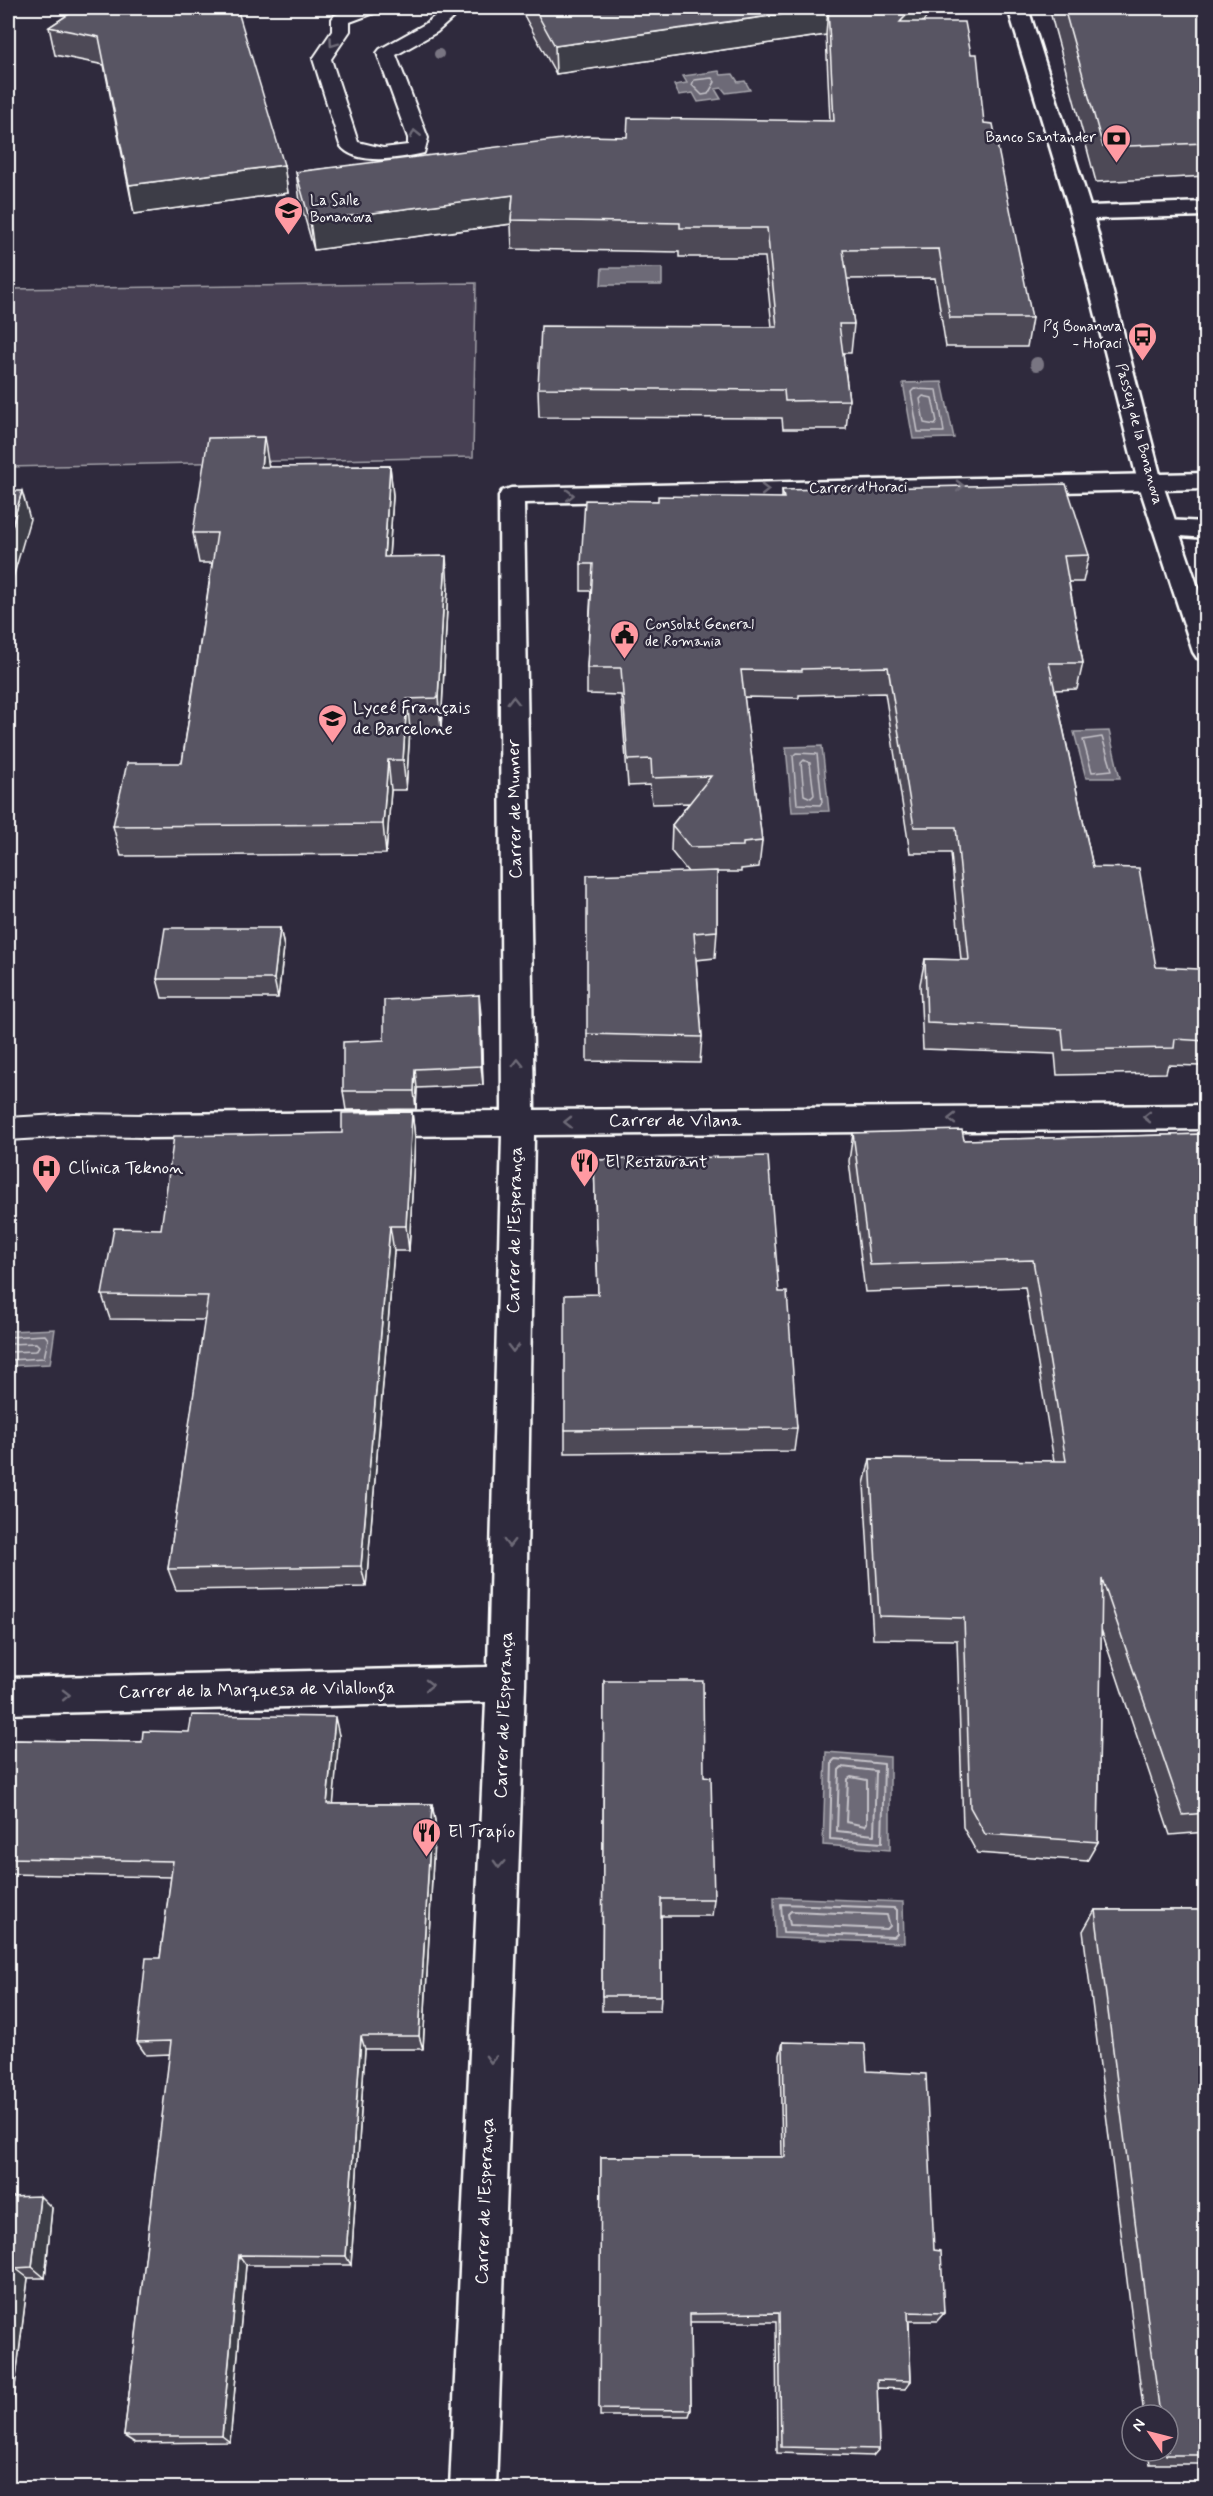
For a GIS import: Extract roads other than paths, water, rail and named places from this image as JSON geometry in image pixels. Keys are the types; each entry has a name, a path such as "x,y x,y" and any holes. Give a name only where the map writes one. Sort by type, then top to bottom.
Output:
{"street":[{"name":"Passeig de la Bonanova","path":"1018,8 1081,213 1150,482 1206,652"},
{"path":"1081,213 1206,209"},
{"name":"Carrer d'Horaci","path":"512,496 1206,481"},
{"name":"Carrer de Munner","path":"512,496 518,1122"},
{"path":"1165,528 1206,530"},
{"name":"Carrer de Vilana","path":"145,1126 1206,1117"},
{"name":"Carrer de l'Esperança","path":"473,2488 506,1684 518,1122"},
{"name":"Carrer de la Marquesa de Vilallonga","path":"8,1696 506,1684"}],"lane":[{"path":"371,8 341,19 341,31 322,59 350,145 365,153 395,154 417,149 418,138 386,53 431,28 455,8"},
{"path":"8,1129 74,1125 145,1126"}],"water":[{"path":"719,71 721,75 733,74 738,82 745,81 750,90 726,93 722,88 715,89 721,99 698,102 693,93 679,95 674,85 687,83 683,76"},
{"path":"602,268 662,268 662,285 601,285"},
{"path":"942,382 954,438 913,439 903,383"},
{"path":"1109,731 1120,778 1086,778 1074,732"},
{"path":"822,746 829,811 792,812 786,747"},
{"path":"55,1329 50,1364 8,1366 8,1331"},
{"path":"826,1752 890,1757 890,1850 823,1845"},
{"path":"774,1897 903,1902 904,1943 775,1938"}],"place":[{"name":"Banco Santander","path":"1117,164"},
{"name":"La Salle Bonanova","path":"289,236"},
{"name":"Pg Bonanova - Horaci","path":"1143,362"},
{"name":"Consolat General de Romania","path":"624,660"},
{"name":"Lyceé Français de Barcelone","path":"332,744"},
{"name":"El Restaurant","path":"584,1188"},
{"name":"Clínica Teknon","path":"47,1194"},
{"name":"El Trapío","path":"427,1858"}]}
